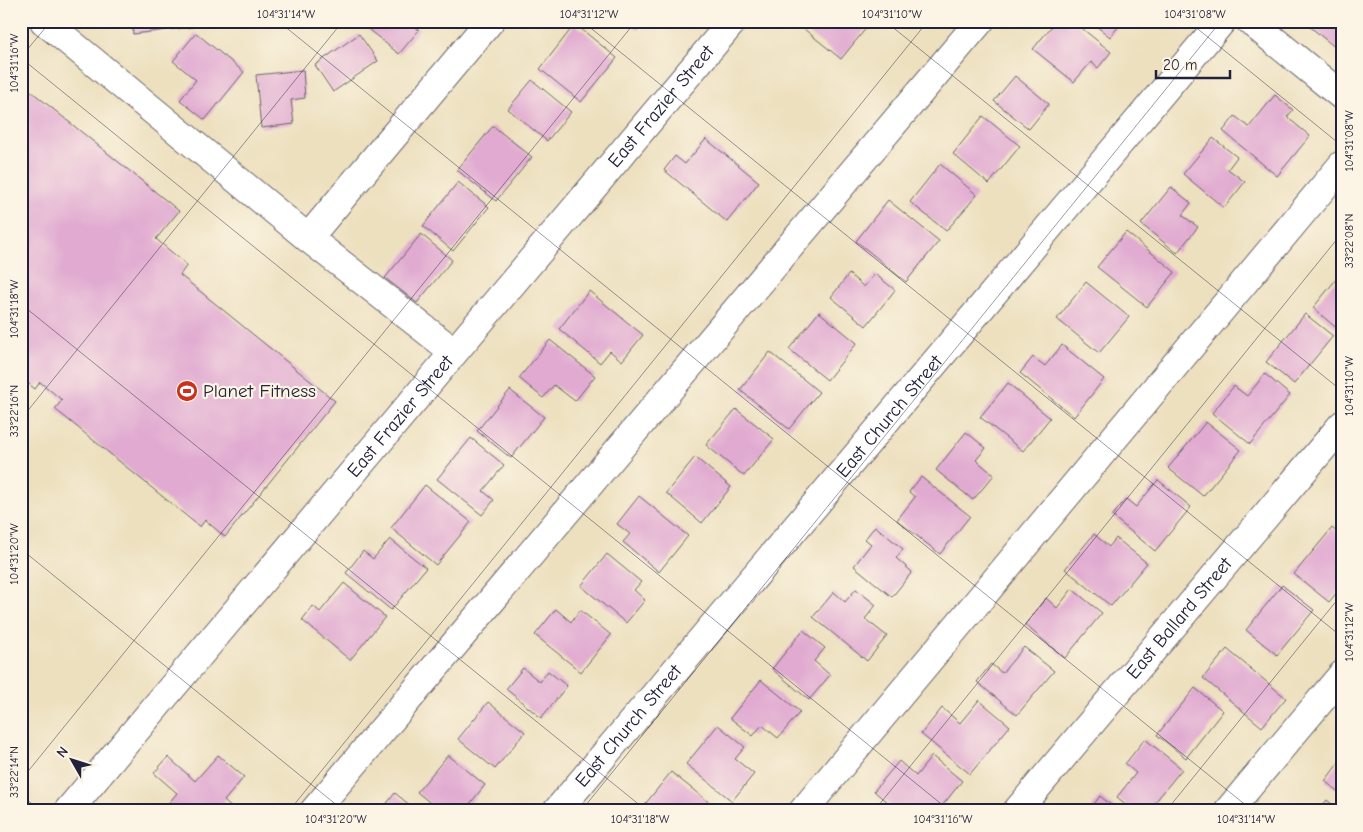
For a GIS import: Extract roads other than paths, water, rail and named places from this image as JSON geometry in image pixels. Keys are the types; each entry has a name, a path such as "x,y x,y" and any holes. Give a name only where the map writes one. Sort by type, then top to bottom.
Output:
{"street":[{"path":"44,21 308,238 454,352"},
{"path":"308,238 490,21"},
{"name":"East Frazier Street","path":"68,811 733,21"},
{"path":"314,811 980,21"},
{"name":"East Church Street","path":"558,811 1222,21"},
{"path":"1250,21 1342,96"},
{"path":"803,811 1342,165"},
{"name":"East Ballard Street","path":"1017,811 1342,425"},
{"path":"1228,811 1342,675"}],"place":[{"name":"Planet Fitness","path":"187,391"}]}
